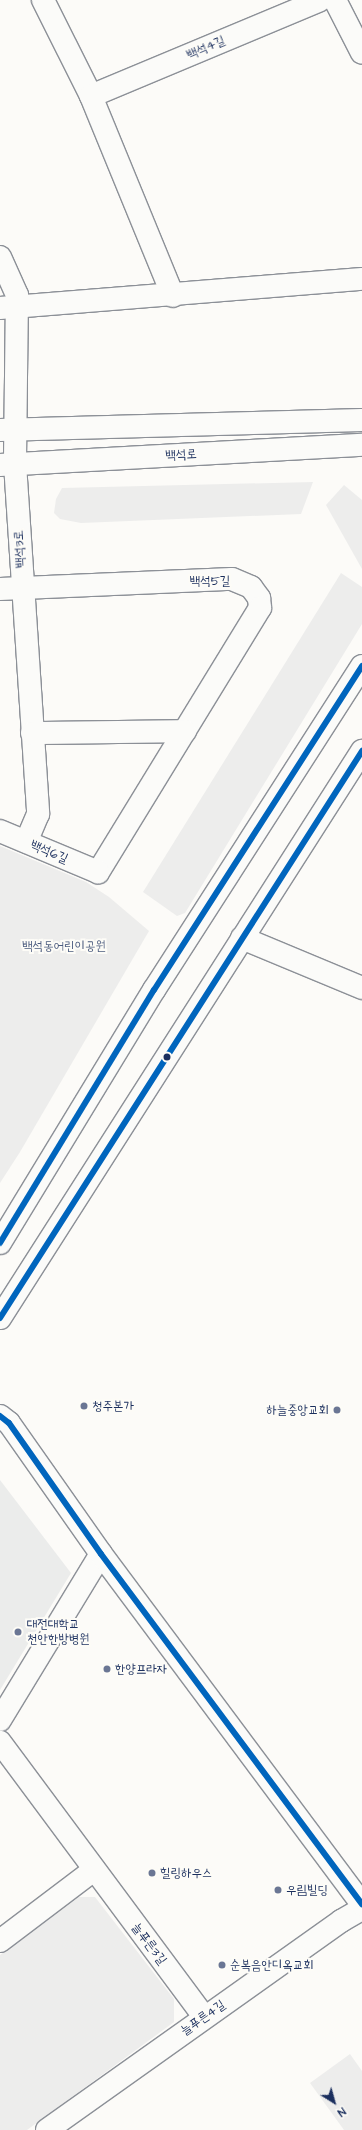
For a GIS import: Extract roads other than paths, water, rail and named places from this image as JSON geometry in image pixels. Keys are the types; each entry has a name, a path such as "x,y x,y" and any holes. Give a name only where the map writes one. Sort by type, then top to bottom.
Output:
{"street":[{"path":"43,0 91,96 174,296"},
{"name":"백석4길","path":"91,96 320,0"},
{"path":"335,0 362,53"},
{"name":"백석3로","path":"0,257 17,295 9,308 8,465 22,588 38,814 26,842"},
{"path":"9,308 362,280"},
{"path":"8,430 362,420"},
{"name":"백석로","path":"8,465 357,449"},
{"name":"백석5길","path":"0,589 232,579 251,587 259,598 260,608 98,872"},
{"path":"0,1243 154,990 362,666"},
{"path":"32,734 185,731"},
{"path":"0,1318 362,751"},
{"name":"백석6길","path":"0,831 98,872"},
{"path":"242,938 362,988"},
{"path":"0,1416 9,1423 101,1554 362,1904"},
{"path":"0,1720 101,1554"},
{"name":"늘푸른3길","path":"0,1742 204,2017"},
{"path":"0,1940 94,1870"},
{"name":"늘푸른4길","path":"47,2130 204,2017 341,1921 362,1909"}],"place":[{"name":"청주본가","path":"84,1406"},
{"name":"하늘중앙교회","path":"337,1410"},
{"name":"대전대학교 천안한방병원","path":"18,1632"},
{"name":"한양프라자","path":"107,1669"},
{"name":"힐링하우스","path":"152,1873"},
{"name":"우림빌딩","path":"278,1890"},
{"name":"순복음안디옥교회","path":"222,1965"}],"park label":[{"name":"백석동어린이공원","path":"64,946"}]}
